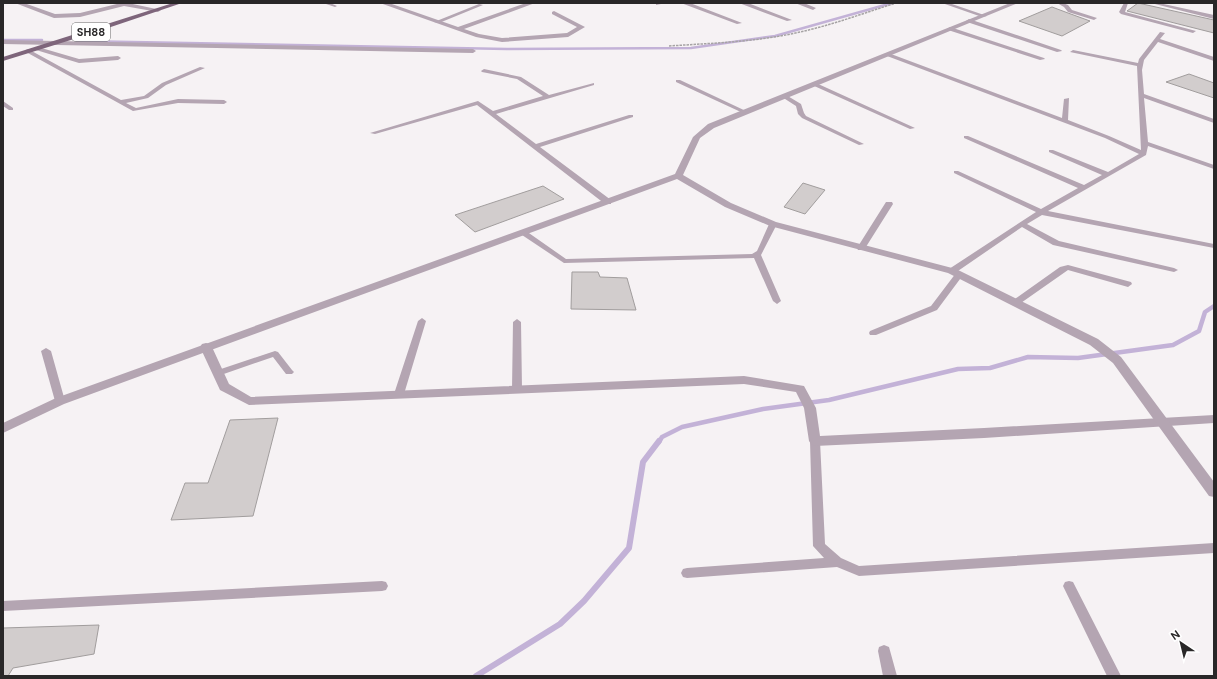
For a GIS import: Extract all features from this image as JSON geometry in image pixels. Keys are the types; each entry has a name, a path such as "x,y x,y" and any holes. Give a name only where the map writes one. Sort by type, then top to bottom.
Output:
{"main road":[{"name":"SH88","path":"3,59 179,3"}],"street":[{"path":"20,3 54,16 80,15 124,4 158,10"},
{"path":"383,3 478,36 502,40 568,35 582,26 554,13"},
{"path":"459,29 532,3"},
{"path":"684,3 738,23"},
{"path":"742,3 789,20"},
{"path":"798,3 814,8"},
{"path":"3,428 60,400 678,176 697,137 712,126 1015,3"},
{"path":"3,42 473,51"},
{"path":"678,176 728,205 773,224 955,273 1094,342 1117,360 1214,492"},
{"path":"206,347 224,387 249,401 744,380 800,389 810,408 815,441 984,433 1214,419"}],"lane":[{"path":"325,3 336,6"},
{"path":"944,3 984,16"},
{"path":"1059,3 1066,6 1070,11 1094,18"},
{"path":"1126,3 1121,12 1123,13 1192,31"},
{"path":"1153,3 1214,17"},
{"path":"437,22 481,5"},
{"path":"969,22 1059,51"},
{"path":"950,29 1042,59"},
{"path":"1144,154 1145,143 1139,70 1140,60 1162,33"},
{"path":"1156,40 1214,59"},
{"path":"38,49 79,61 118,58"},
{"path":"28,51 134,110 178,101 224,102"},
{"path":"1073,52 1140,65"},
{"path":"889,55 1107,137 1144,154"},
{"path":"119,102 146,97 164,84 202,68"},
{"path":"484,71 519,78 548,97"},
{"path":"678,81 745,112"},
{"path":"493,113 592,84"},
{"path":"811,86 888,123"},
{"path":"811,86 912,128"},
{"path":"1141,95 1214,121"},
{"path":"784,96 799,105 804,117 861,144"},
{"path":"1065,121 1067,99"},
{"path":"373,133 478,103 608,202"},
{"path":"3,104 11,109"},
{"path":"536,146 631,116"},
{"path":"966,136 1084,188"},
{"path":"1145,143 1214,167"},
{"path":"1051,151 1107,174"},
{"path":"873,333 934,308 955,273 1021,224 1144,154"},
{"path":"956,172 1041,212 1214,246"},
{"path":"861,248 889,204"},
{"path":"757,255 773,224"},
{"path":"1021,224 1056,243 1174,270"},
{"path":"523,233 564,261 757,255"},
{"path":"757,255 777,301"},
{"path":"1015,302 1068,267 1128,284"},
{"path":"399,394 422,321"},
{"path":"517,322 517,390"},
{"path":"46,351 60,400"},
{"path":"218,373 273,354 276,354 289,372"},
{"path":"815,441 819,546 837,562 859,571 1214,548"},
{"path":"687,573 837,562"},
{"path":"3,606 382,586"},
{"path":"1069,586 1114,676"},
{"path":"884,651 890,676"}],"path":[{"path":"669,46 758,39 786,35 813,29 896,3"}],"building":[{"path":"1138,3 1214,20 1214,33 1127,11"},
{"path":"1052,7 1090,21 1062,36 1019,21"},
{"path":"1189,74 1214,83 1214,98 1166,82"},
{"path":"803,183 825,190 805,214 784,207"},
{"path":"543,186 564,199 475,232 455,215"},
{"path":"572,272 598,272 600,277 627,278 636,310 571,309"},
{"path":"278,418 253,516 171,520 185,483 208,483 230,420"},
{"path":"99,625 94,654 13,668 8,676 3,676 3,628"}],"waterway":[{"path":"77,41 507,49 691,48 775,36 892,3"},
{"path":"3,40 42,40"},
{"path":"659,442 662,437 682,427 763,409 829,400 958,369 990,368 1028,357 1078,358 1173,345 1199,331 1205,312 1214,306"},
{"path":"476,676 560,624 584,601 629,548 643,462 659,441"}]}
